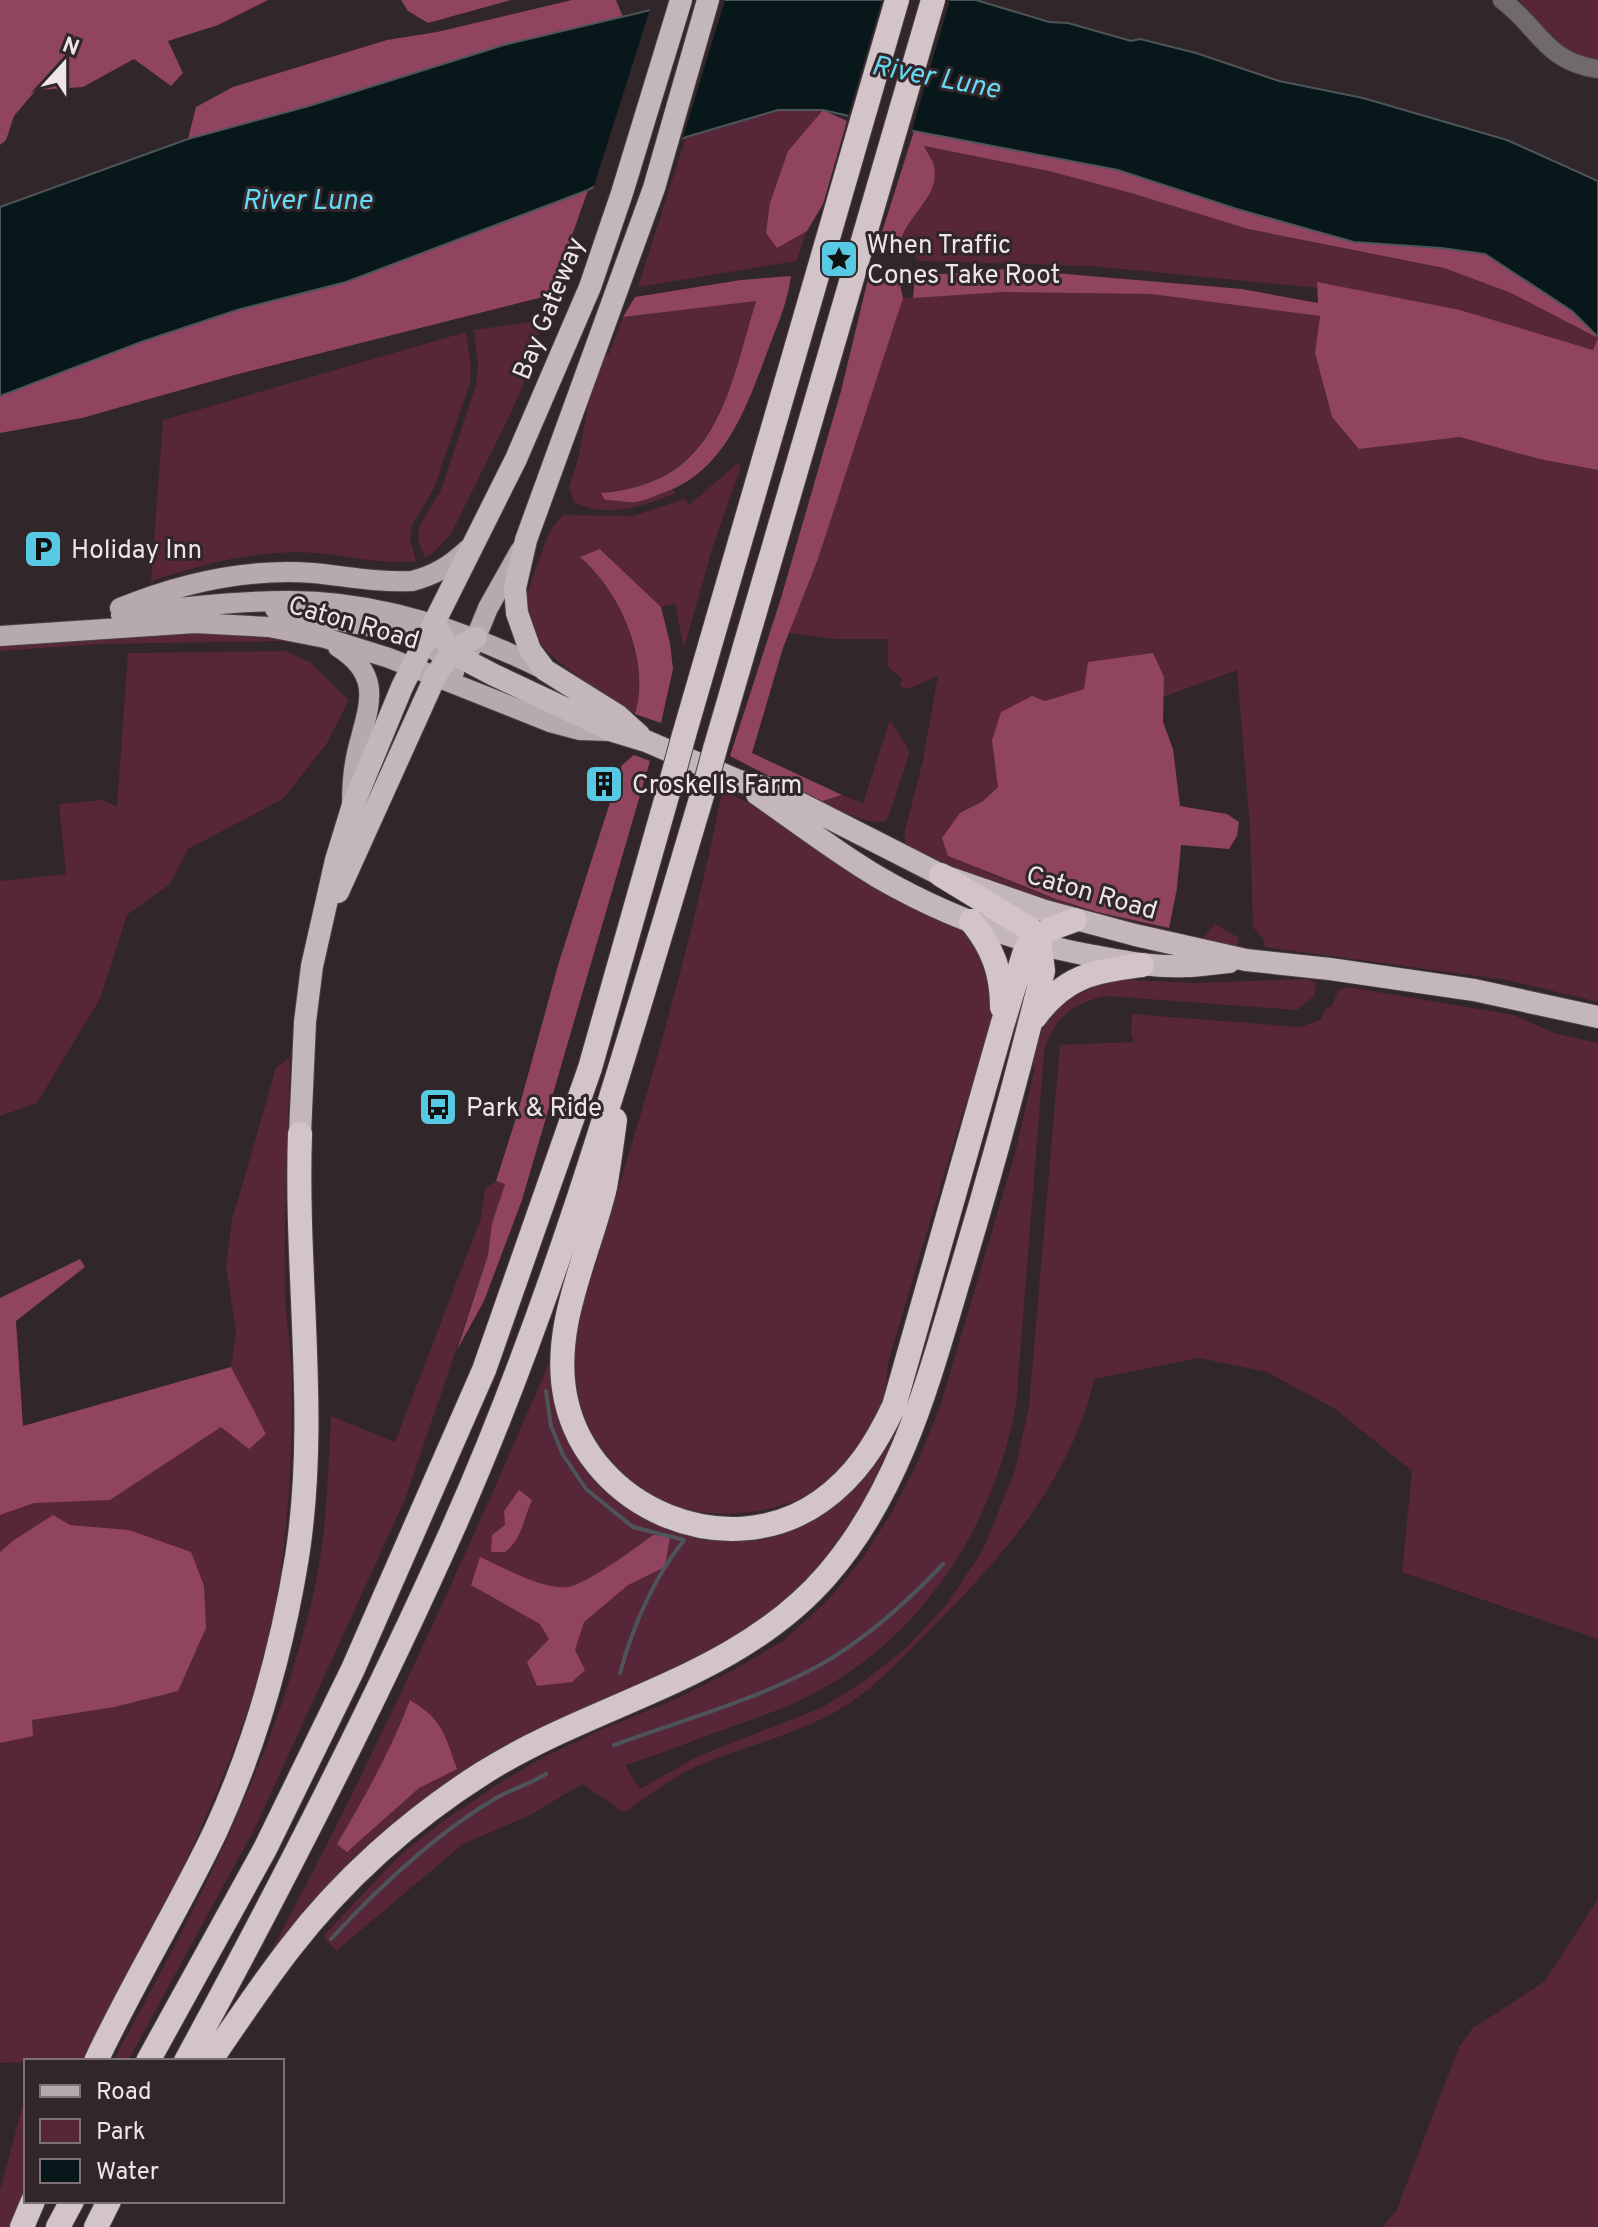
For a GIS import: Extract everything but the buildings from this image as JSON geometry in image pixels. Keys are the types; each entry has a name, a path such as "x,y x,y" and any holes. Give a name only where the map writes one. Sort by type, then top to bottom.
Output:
{"highway":[{"path":"526,540 654,188 708,0"},
{"path":"149,2059 265,1849 353,1669 484,1370 590,1068 897,0"},
{"path":"187,2059 349,1749 454,1525 559,1253 627,1047 933,0"},
{"name":"Bay Gateway","path":"319,933 352,808 411,666 430,634 516,459 590,287 681,1"},
{"name":"Caton Road","path":"526,540 515,588 517,613 530,650 545,670 617,715 646,741"},
{"path":"430,634 451,666"},
{"path":"97,2059 216,1829 253,1733 279,1644 297,1556 305,1476 307,1368 298,1208 300,1134 305,1022 319,933 460,645 476,638"},
{"name":"Caton Road","path":"451,666 613,731 646,741 739,781 774,790 941,875 1075,920 1246,960"},
{"name":"Caton Road","path":"739,781 879,877 971,921 1036,942 1142,965 1185,967 1246,960"},
{"path":"211,2059 290,1948 330,1900 368,1862 423,1815 484,1772 565,1729 738,1650 782,1619 825,1578 868,1523 899,1461 921,1405 986,1184 1043,971 1036,942 1025,924 941,875"},
{"path":"627,1047 605,1186 568,1312 562,1346 565,1398 571,1420 583,1446 599,1468 623,1492 657,1513 680,1522 732,1529 780,1521 819,1503 839,1487 867,1458 881,1434 894,1406 1002,1026 1036,942 1050,929 1075,920"},
{"path":"971,921 987,942 999,968 1002,1026"},
{"path":"1246,960 1393,978 1524,999 1598,1017"},
{"path":"1031,1022 1049,999 1079,977 1142,965"},
{"path":"22,2227 32,2203"},
{"path":"58,2227 71,2203"}],"main road":[{"path":"476,638 498,588 526,540"},
{"path":"97,618 161,591 200,581 251,574 284,572 412,581 431,576 451,565 473,545"},
{"name":"Caton Road","path":"35,632 70,622 204,605 324,602 379,611 430,634 476,638 545,670"},
{"name":"Caton Road","path":"0,636 195,623 250,625 325,638 411,666 451,666"},
{"path":"325,638 362,666 371,697 356,755 352,808"}],"street":[{"path":"1502,0 1554,51 1577,65 1598,69"}],"green space":[{"path":"1519,0 1598,0 1598,59 1585,58 1552,39"},
{"path":"778,110 823,110 788,151 777,248 807,231 796,261 638,287 686,137"},
{"path":"923,146 1049,171 1248,229 1444,268 1511,293 1598,338 1593,350 1460,310 1317,283 1318,288 1091,266 917,261 912,240 901,240 911,220 927,200"},
{"path":"1004,292 1151,294 1320,316 1315,353 1332,417 1359,449 1460,437 1539,459 1598,470 1598,1002 1507,980 1265,947 1263,939 1253,927 1250,827 1237,670 1163,697 1164,677 1084,689 1045,701 997,766 998,787 983,801 960,813 948,856 1074,905 1201,940 1215,924 1239,938 1237,947 1123,925 975,877 905,844 905,831 923,760 938,676 908,689 899,686 902,679 888,667 888,639 836,639 789,633 818,559 903,298"},
{"path":"756,300 734,378 713,426 698,448 679,466 649,483 601,493 636,502 674,490 676,493 626,509 600,510 574,502 569,488 589,401 603,356 609,354 623,317"},
{"path":"543,320 531,352 536,355 451,534 425,558 418,540 419,527 441,490 476,385 478,364 474,330"},
{"path":"466,332 470,383 434,488 412,525 410,538 416,561 379,561 317,553 274,553 212,563 151,581 163,420"},
{"path":"738,463 741,466 712,549 684,648 675,604 661,607 601,549 580,557 608,588 628,628 638,672 639,693 635,714 571,671 541,644 531,630 526,617 527,596 548,537 554,524 564,515 633,516 685,499 689,505"},
{"path":"128,631 242,632 325,646 284,641 100,644 0,651 0,645"},
{"path":"286,651 310,662 349,700 327,743 283,799 188,849 170,884 127,915 100,999 37,1103 0,1116 0,881 66,874 59,804 103,800 117,807 128,653"},
{"path":"890,720 909,754 886,820 865,820 819,802 842,795 863,803"},
{"path":"722,791 752,804 954,925 973,942 985,960 995,1015 889,1359 881,1407 870,1430 847,1463 818,1491 776,1507 729,1514 706,1513 663,1501 625,1475 603,1451 587,1422 579,1398 575,1353 581,1309 679,978"},
{"path":"1108,979 1196,983 1308,979 1316,983 1314,996 1297,1010 1107,996 1085,1002 1058,1022 1044,1053 1016,1405 1006,1449 991,1493 971,1534 948,1573 920,1609 853,1670 790,1705 625,1765 640,1789 698,1756 821,1708 861,1683 906,1648 946,1605 983,1550 1015,1470 1029,1406 1060,1045 1134,1042 1132,1014 1300,1027 1320,1020 1327,1007 1331,1007 1338,991 1348,987 1514,1015 1554,1033 1598,1043 1598,1639 1402,1572 1412,1471 1335,1409 1267,1372 1199,1358 1094,1379 1068,1452 1028,1518 979,1579 890,1670 851,1702 806,1726 691,1769 624,1812 582,1784 530,1815 463,1844 336,1951 323,1936 399,1856 443,1821 542,1758 676,1699 783,1641 827,1601 862,1559 892,1512 919,1459 941,1404 1016,1150 1034,1071 1032,1049 1039,1024 1054,1001"},
{"path":"290,1057 285,1298 291,1359 292,1430 281,1570 269,1635 229,1761 203,1823 86,2059 24,2059 24,2062 0,2063 0,1467 110,1500 221,1426 265,1434 231,1367 236,1332 226,1266 232,1220 276,1068"},
{"path":"496,1181 505,1184 492,1223 488,1255 406,1497 256,1826 129,2059 114,2059 230,1833 278,1714 298,1653 322,1548 331,1416 395,1442 481,1218 485,1189"},
{"path":"553,1354 555,1391 647,1518 813,1517 909,1393 915,1395 889,1462 829,1557 769,1617 687,1663 525,1738 262,1968 414,1664"},
{"path":"1598,1899 1598,2227 1383,2227 1397,2209 1459,2047 1472,2029 1545,1981"},
{"path":"24,2101 24,2191 10,2227 0,2227 0,2190"}],"shaded area":[{"path":"0,0 268,0 218,25 168,41 183,73 171,86 134,59 83,87 36,90 14,116 6,140 0,145"},
{"path":"401,0 511,0 428,23 408,11"},
{"path":"572,0 616,0 623,17 504,45 309,106 188,139 196,107 233,87 387,40 437,32"},
{"path":"823,110 847,121 823,204 807,231 777,248 766,233 770,203 788,151"},
{"path":"914,131 1118,170 1237,209 1354,242 1485,254 1572,311 1598,338 1511,293 1444,268 1248,229 1049,171 924,146 933,163 933,184 901,240 882,232"},
{"path":"588,190 551,295 234,375 82,418 0,433 0,396 141,342 237,310 346,282"},
{"path":"1008,269 1242,289 1318,303 1317,282 1460,310 1593,350 1598,338 1598,470 1539,459 1460,437 1359,449 1332,417 1315,353 1320,316 1151,294 1004,292 913,298 915,276"},
{"path":"791,276 787,298 748,400 728,440 715,457 681,485 651,498 632,502 605,500 601,493 640,486 671,472 694,453 712,428 726,400 756,301 623,317 635,297 741,280"},
{"path":"868,279 899,280 903,298 818,559 783,648 752,753 842,795 819,802 730,756 781,598 841,391"},
{"path":"600,549 661,607 673,669 661,723 635,714 639,672 628,628 608,588 580,557"},
{"path":"1153,653 1164,677 1163,722 1173,749 1180,806 1227,814 1239,822 1237,836 1229,849 1181,845 1169,928 1097,912 1056,899 948,856 942,838 960,813 983,801 998,787 992,740 1001,712 1032,696 1045,701 1084,689 1088,662"},
{"path":"634,755 650,761 522,1200 484,1301 457,1350 488,1255 492,1223 505,1184 496,1181 559,962 622,765"},
{"path":"80,1259 85,1267 16,1321 23,1426 231,1367 266,1434 249,1449 221,1427 110,1500 34,1503 0,1515 0,1298"},
{"path":"519,1490 532,1500 519,1535 505,1552 491,1552 492,1535 505,1525 504,1511"},
{"path":"53,1515 70,1525 129,1530 191,1552 204,1586 206,1628 178,1691 114,1707 32,1720 33,1736 0,1743 0,1552"},
{"path":"653,1535 670,1536 665,1567 628,1585 584,1622 575,1650 585,1670 572,1682 537,1686 527,1662 549,1639 540,1624 471,1585 480,1557 535,1581 568,1587 599,1572"},
{"path":"410,1700 441,1728 457,1769 419,1788 347,1852 337,1844 377,1773"}],"water":[{"name":"River Lune","path":"693,0 976,0 1049,22 1068,23 1131,41 1140,39 1196,53 1279,81 1363,98 1507,140 1598,181 1598,337 1572,311 1485,254 1354,242 1237,209 1118,170 914,131 823,110 778,110 686,137 588,190 346,282 237,310 141,342 0,396 0,207 188,139 309,106 504,45"}],"pier":[{"path":"676,0 725,0 681,144 592,192 651,6"},
{"path":"882,0 950,0 911,134 847,120"}],"waterway":[{"path":"546,1391 551,1426 563,1455 586,1489 633,1527 684,1540 663,1570 646,1603 620,1673"},
{"path":"614,1745 745,1699 820,1665 854,1644 885,1619 943,1564"},
{"path":"331,1939 388,1881 451,1828 496,1798 546,1774"}],"place":[{"name":"When Traffic Cones Take Root","path":"839,259"},
{"name":"Holiday Inn","path":"43,549"},
{"name":"Croskells Farm","path":"604,784"},
{"name":"Park & Ride","path":"438,1107"}]}
